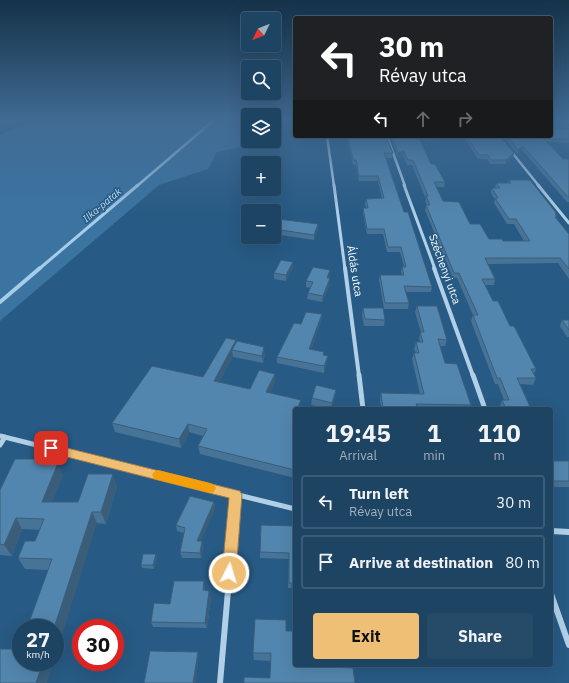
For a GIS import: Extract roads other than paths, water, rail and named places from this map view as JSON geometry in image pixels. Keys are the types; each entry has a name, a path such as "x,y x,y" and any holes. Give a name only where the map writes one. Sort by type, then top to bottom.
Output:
{"street":[{"name":"Áldás utca","path":"329,152 354,324 363,407"},
{"name":"Széchenyi utca","path":"393,152 484,407"},
{"path":"512,152 569,223"},
{"path":"0,445 2,436 293,509"},
{"path":"220,683 236,495"},
{"path":"553,532 569,532"},
{"path":"553,600 569,645"}],"waterway":[{"name":"Ilka-patak","path":"137,186 177,152"},
{"name":"Ilka-patak","path":"39,269 138,185"},
{"name":"Ilka-patak","path":"0,302 40,268"}]}
